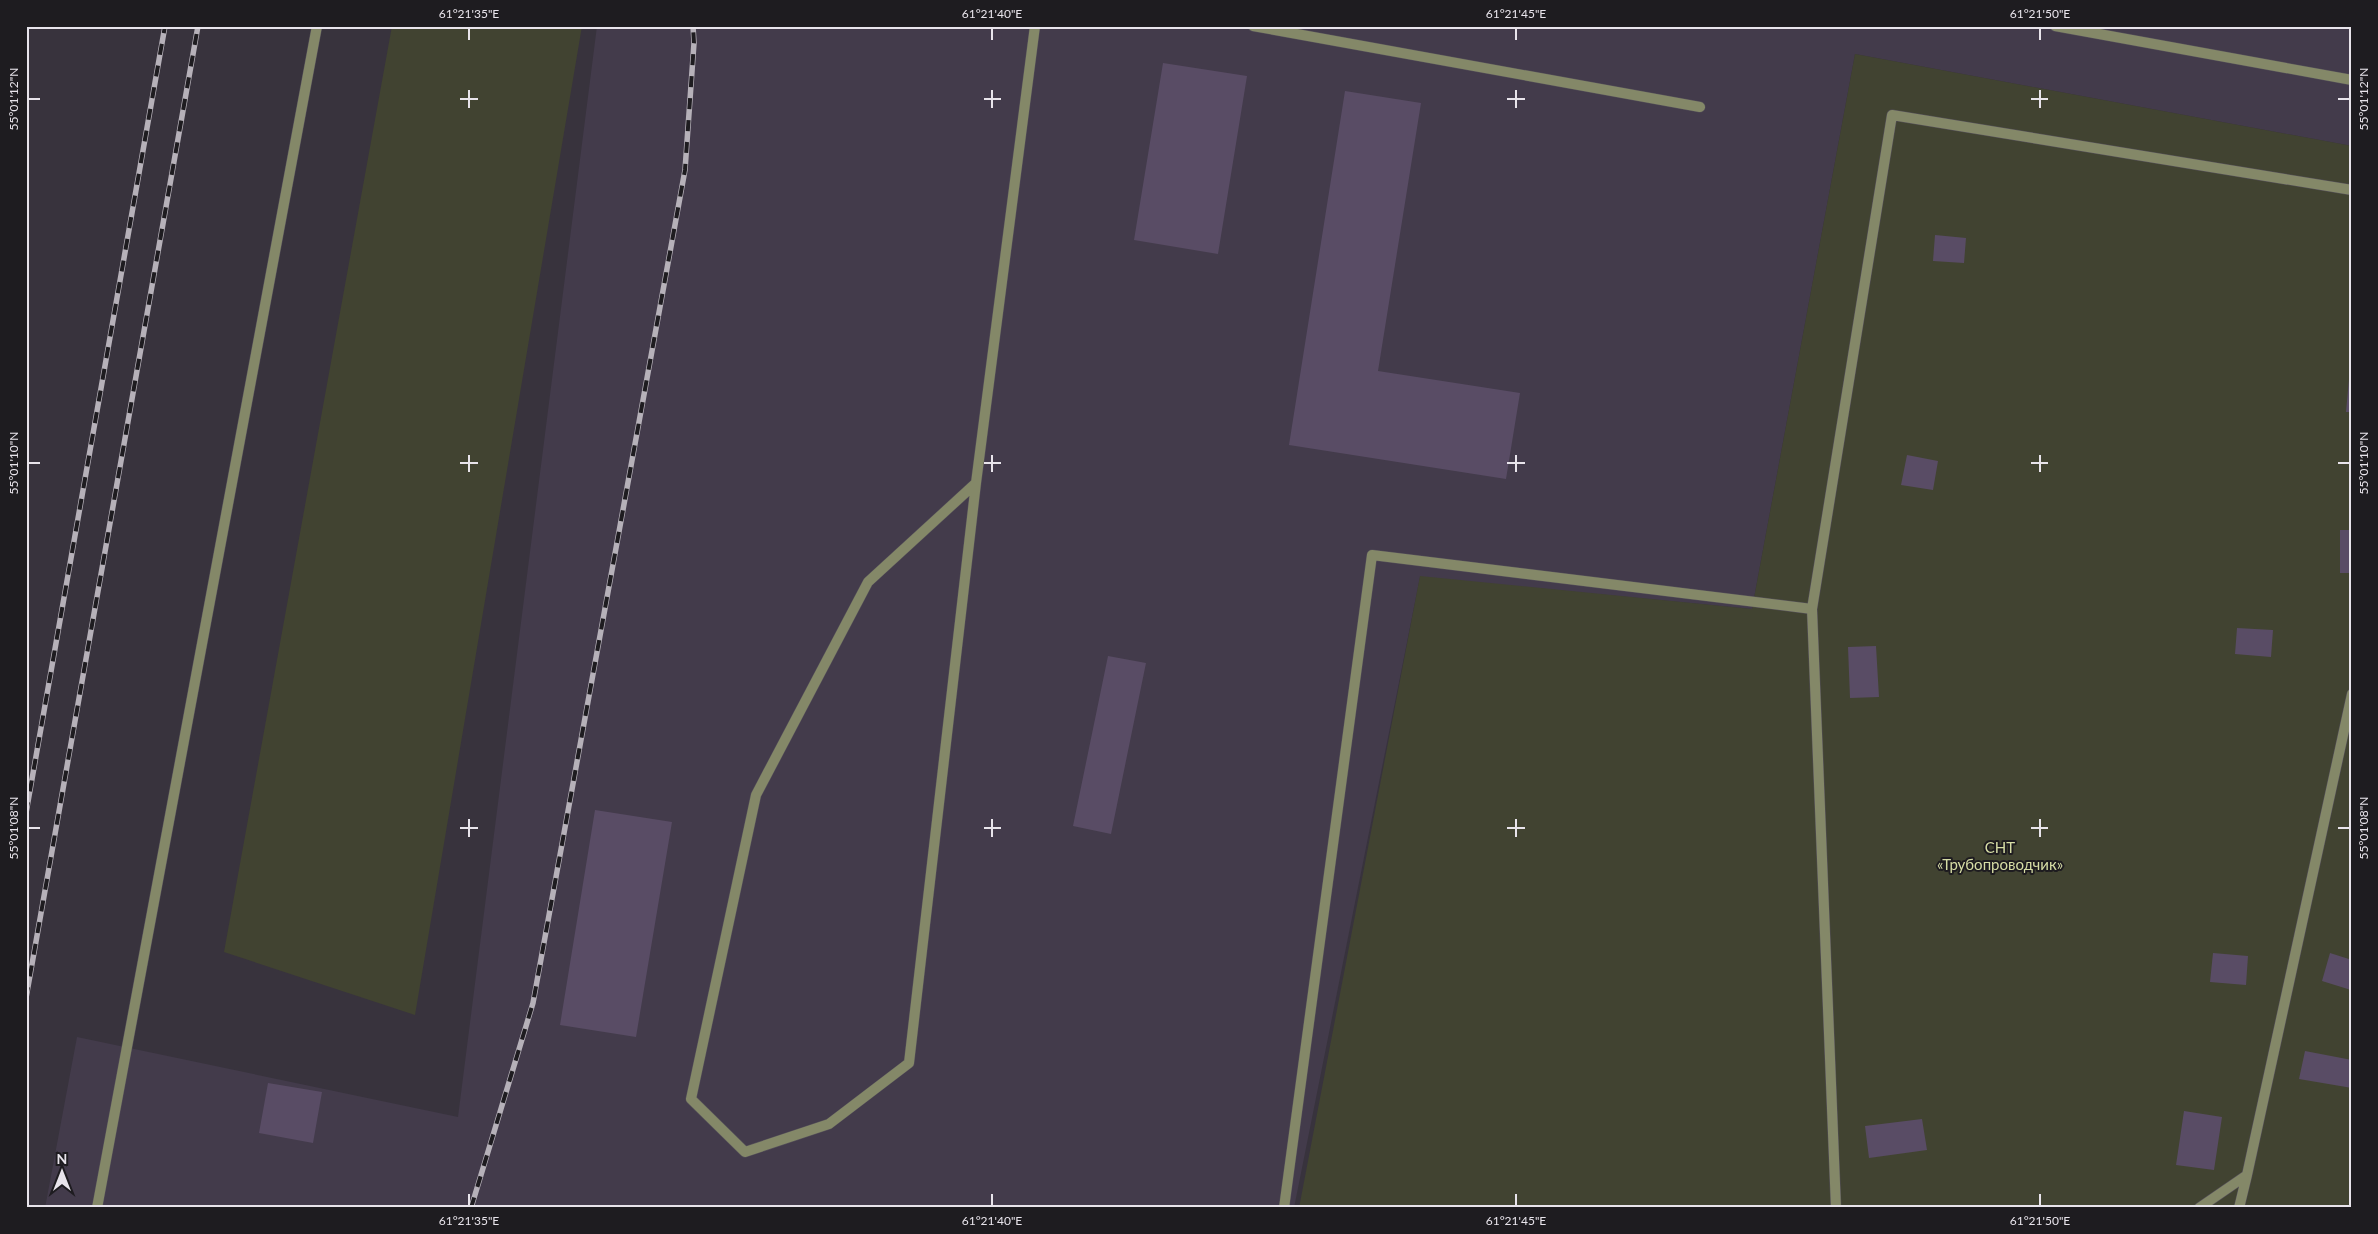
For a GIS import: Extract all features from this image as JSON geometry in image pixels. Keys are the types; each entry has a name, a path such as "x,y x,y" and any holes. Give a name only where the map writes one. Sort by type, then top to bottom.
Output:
{"street":[{"path":"97,1208 317,26"},
{"path":"976,483 868,582 756,795 691,1099 746,1152 829,1124 909,1063 976,483 1035,26"},
{"path":"1253,26 1700,107"},
{"path":"2055,26 2352,80"},
{"path":"1836,1208 1812,608 1892,115 2352,190"},
{"path":"1284,1208 1372,555 1812,608"},
{"path":"2239,1208 2352,694"},
{"path":"2199,1208 2247,1175"}],"shaded area":[{"path":"597,26 2352,26 2352,146 1855,54 1752,609 1420,577 1294,1208 45,1208 77,1037 458,1117"}],"green space":[{"path":"392,26 582,26 415,1015 224,952"},
{"name":"СНТ «Трубопроводчик»","path":"1855,54 2352,146 2352,1208 1299,1208 1420,576 1752,609"}],"building":[{"path":"1163,63 1247,76 1218,254 1134,240"},
{"path":"1345,91 1421,103 1378,371 1520,393 1506,479 1289,445"},
{"path":"1935,235 1966,238 1964,263 1933,261"},
{"path":"2349,379 2352,379 2352,412 2346,412"},
{"path":"1907,455 1938,461 1933,490 1901,485"},
{"path":"2340,530 2352,530 2352,573 2340,573"},
{"path":"2237,628 2273,630 2271,657 2235,654"},
{"path":"1876,646 1879,697 1850,698 1848,647"},
{"path":"1108,656 1146,663 1111,834 1073,826"},
{"path":"595,810 672,822 636,1037 560,1025"},
{"path":"2213,953 2248,956 2246,985 2210,982"},
{"path":"2330,953 2352,960 2351,990 2322,981"},
{"path":"2305,1051 2352,1060 2352,1088 2299,1079"},
{"path":"268,1083 322,1092 313,1143 259,1133"},
{"path":"2184,1111 2222,1117 2214,1170 2176,1165"},
{"path":"1922,1119 1927,1150 1869,1158 1865,1126"}],"railway":[{"path":"26,813 165,26"},
{"path":"26,998 198,26"},
{"path":"471,1208 533,1003 685,170 694,43 693,26"}]}
